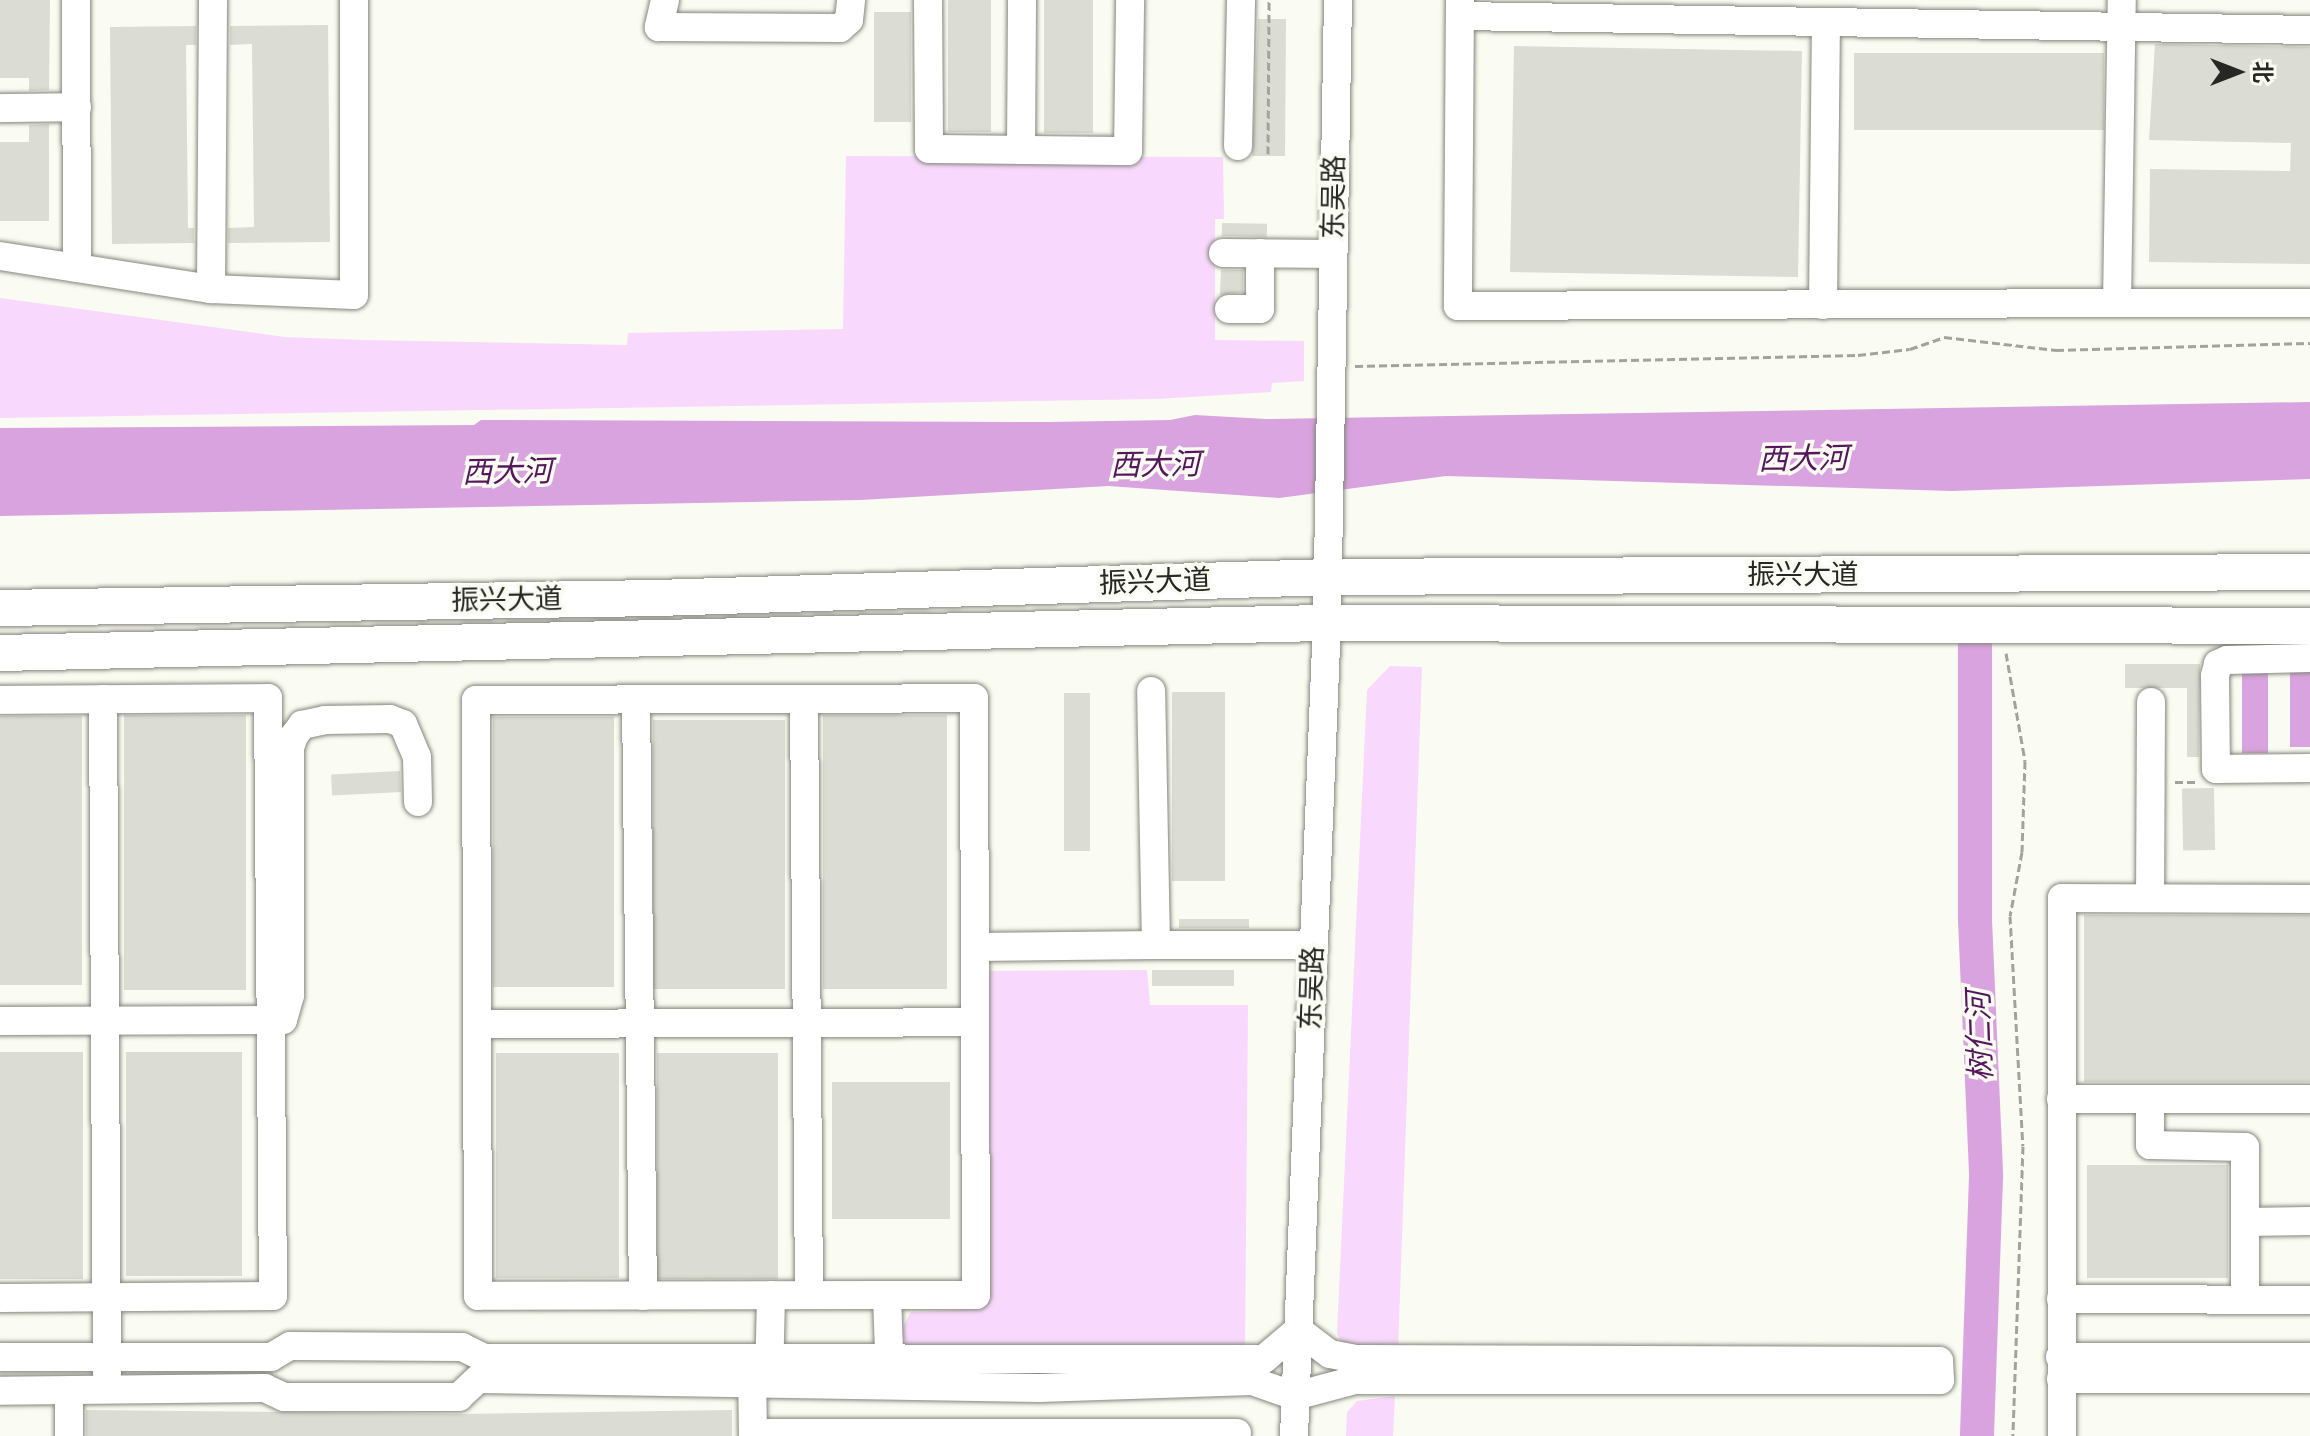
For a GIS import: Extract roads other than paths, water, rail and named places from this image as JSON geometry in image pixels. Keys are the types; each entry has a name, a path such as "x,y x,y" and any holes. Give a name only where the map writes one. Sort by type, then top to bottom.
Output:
{"main road":[{"name":"振兴大道","path":"0,608 657,598 1328,577 2310,572"},
{"name":"振兴大道","path":"0,653 1327,623 2310,626"}],"street":[{"path":"76,0 77,268"},
{"path":"211,289 213,0"},
{"path":"0,256 211,289 354,295 354,0"},
{"path":"665,0 659,27 840,28 849,20 851,0"},
{"path":"928,0 929,149 1128,151 1130,0"},
{"path":"1021,150 1022,0"},
{"path":"1238,146 1241,0"},
{"name":"东吴路","path":"1294,1436 1327,623 1338,0"},
{"path":"2310,30 2122,14 1826,22 1460,8 1458,306 2310,303"},
{"path":"2117,303 2122,14"},
{"path":"1823,305 1826,22"},
{"path":"0,108 77,107"},
{"path":"1223,253 1333,254"},
{"path":"1229,309 1260,309 1260,253"},
{"path":"2310,658 2236,659 2218,664 2216,769 2310,768"},
{"path":"1151,691 1156,945"},
{"path":"0,700 268,698 273,1296 0,1298"},
{"path":"974,698 976,1295 478,1296 476,700 804,699 974,698"},
{"path":"103,699 107,1390"},
{"path":"636,699 643,1296"},
{"path":"804,699 809,1295"},
{"path":"2150,898 2151,702"},
{"path":"0,1021 283,1020 290,995 290,748 294,736 302,725 325,720 390,719 403,724 417,757 418,802"},
{"path":"2062,1436 2062,898 2310,899"},
{"path":"975,947 1313,945"},
{"path":"477,1024 975,1022"},
{"path":"2061,1099 2310,1099"},
{"path":"2150,1099 2150,1145 2245,1147 2245,1300"},
{"path":"2245,1222 2310,1221"},
{"path":"771,1295 753,1435 1237,1433"},
{"path":"887,1295 890,1374"},
{"path":"2061,1299 2310,1300"},
{"path":"0,1357 271,1357 290,1346 462,1347 485,1358 761,1372 1007,1374 1252,1381 1295,1396 1355,1380 1940,1380 1939,1361 1355,1359 1330,1354 1298,1330 1264,1359 1007,1374"},
{"path":"2060,1368 2310,1357"},
{"path":"2060,1368 2310,1379"},
{"path":"0,1391 265,1388 284,1397 459,1397 478,1379 761,1372"},
{"path":"1007,1374 1007,1433"},
{"path":"69,1391 69,1436"}],"water":[{"name":"西大河","path":"2310,402 2310,479 1952,491 1446,476 1279,498 1108,486 860,500 0,516 0,428 474,425 481,420 1049,422 1170,420 1195,415 1266,419"},
{"path":"2290,664 2310,664 2310,747 2290,747"},
{"path":"2242,665 2268,665 2268,753 2242,753"}],"waterway":[{"name":"树仁河","path":"1975,636 1975,920 1986,1177 1977,1436"}]}
